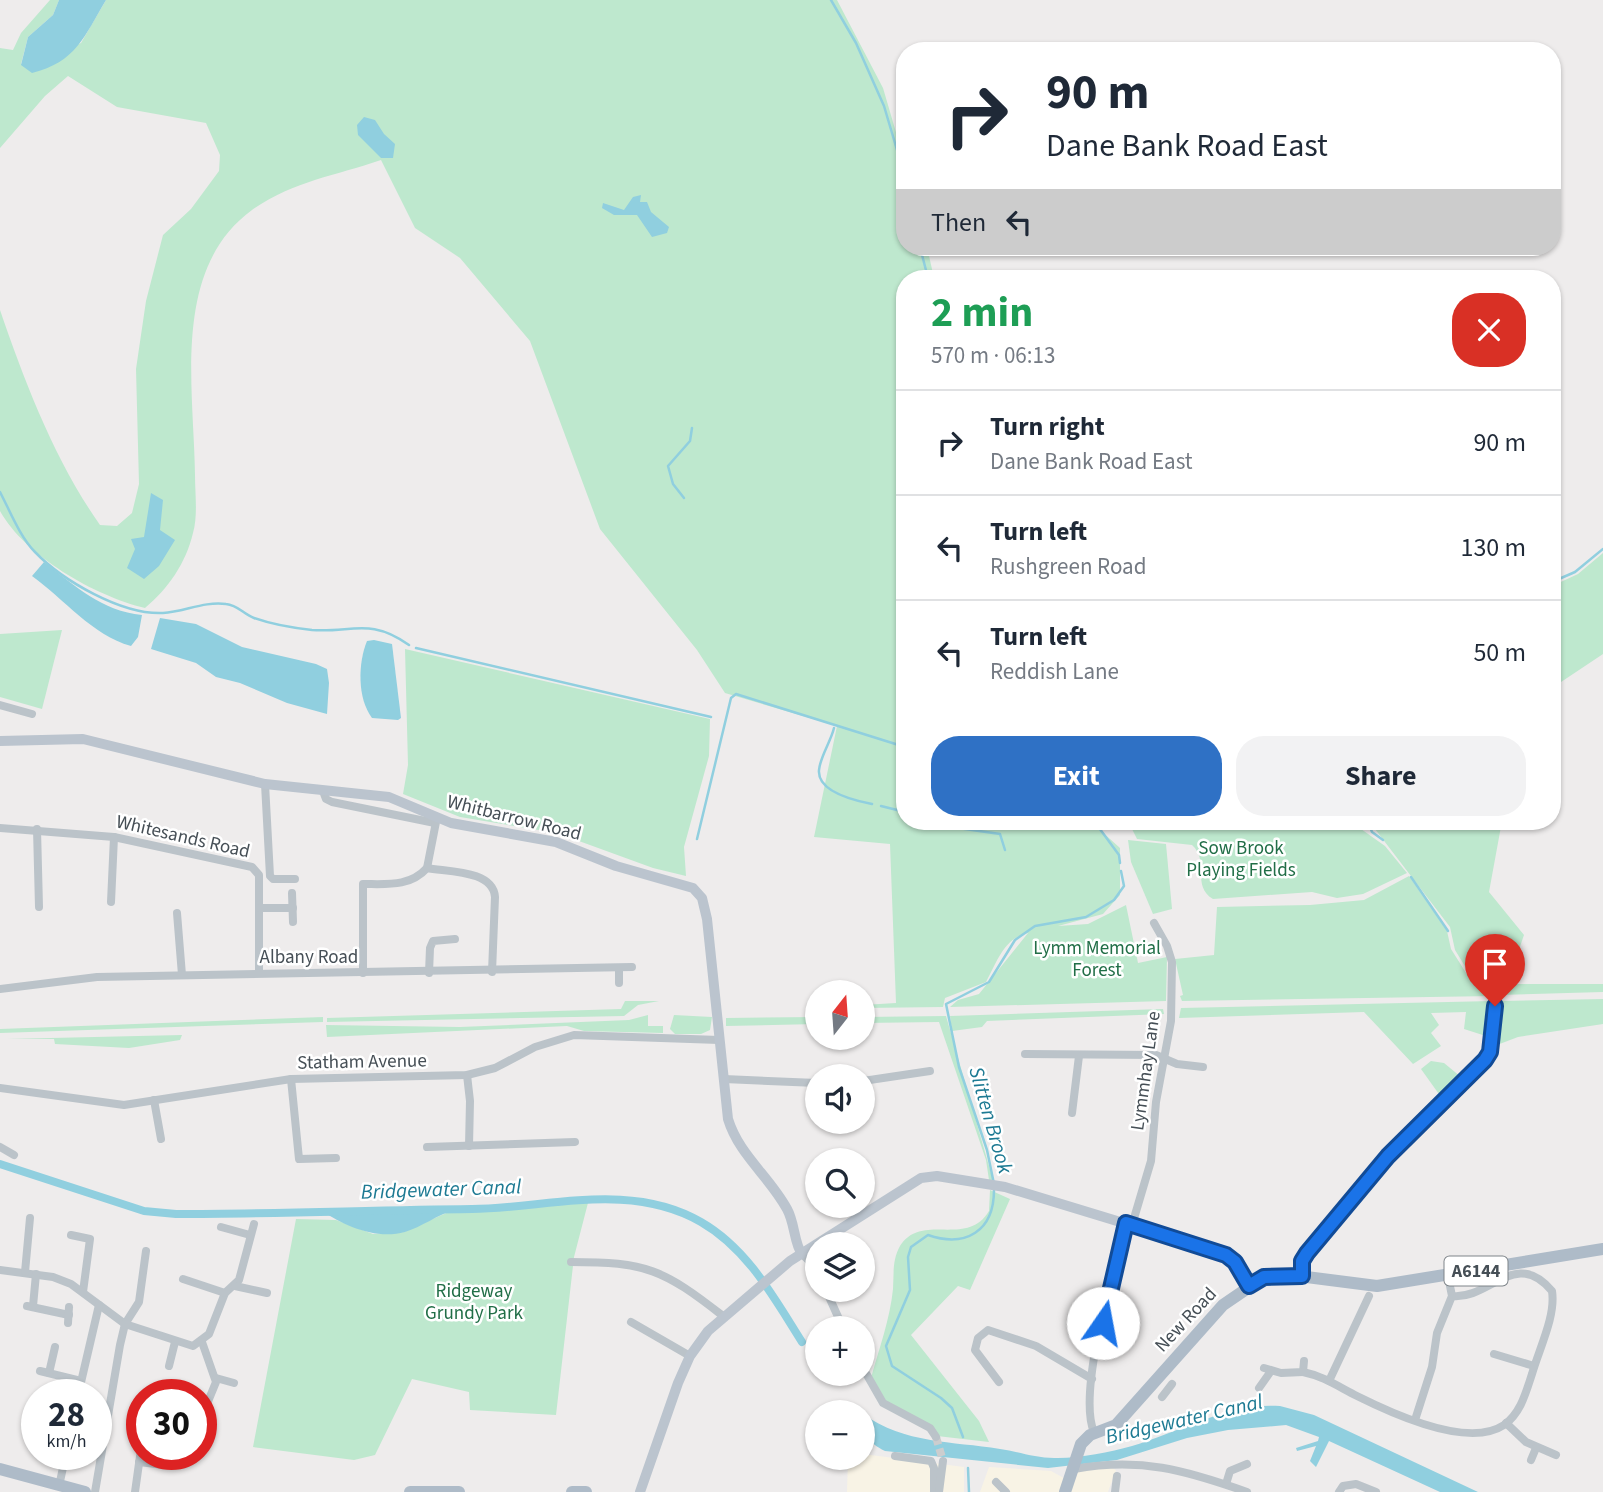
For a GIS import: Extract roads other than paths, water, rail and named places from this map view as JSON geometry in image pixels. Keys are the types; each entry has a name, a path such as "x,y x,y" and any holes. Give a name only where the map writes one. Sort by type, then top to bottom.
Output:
{"main road":[{"name":"A6144","path":"1249,1286 1264,1277 1302,1276 1377,1286 1603,1248"},
{"name":"New Road","path":"1075,1462 1083,1440 1094,1432 1116,1425 1223,1305 1249,1286"},
{"name":"A6144","path":"1065,1492 1075,1462"},
{"path":"0,1469 85,1492"},
{"path":"410,1492 459,1492"},
{"path":"572,1492 586,1492"}],"street":[{"path":"0,705 32,714"},
{"name":"Whitbarrow Road","path":"0,741 83,739 265,784 389,797 436,820 556,842 616,866 693,888 705,904 728,1119 737,1143 782,1200 797,1232 796,1244 805,1257"},
{"path":"265,784 270,876 273,879 295,879"},
{"path":"427,868 436,820"},
{"name":"Whitesands Road","path":"0,828 114,836 252,867 259,876 259,973"},
{"path":"37,829 39,907"},
{"path":"111,902 114,836"},
{"path":"363,973 363,884 404,883 427,868 482,878 492,885 495,897 492,972"},
{"path":"292,893 293,922"},
{"path":"259,908 293,908"},
{"path":"177,913 182,975"},
{"name":"Lymmhay Lane","path":"1094,1432 1089,1413 1091,1379 1129,1224 1152,1156 1156,1102 1170,1035 1172,962 1167,946 1154,923"},
{"path":"429,973 430,948 433,941 455,939"},
{"name":"Albany Road","path":"0,989 97,977 492,972 632,967"},
{"path":"619,968 619,983"},
{"path":"1302,1276 1302,1261 1307,1253 1388,1156 1490,1052 1498,982"},
{"name":"Statham Avenue","path":"0,1088 124,1105 291,1079 467,1075 495,1068 535,1047 574,1035 719,1040"},
{"path":"1025,1054 1156,1055 1163,1060 1203,1067"},
{"path":"1072,1113 1080,1056"},
{"path":"875,1079 930,1071"},
{"path":"467,1075 470,1101 469,1146"},
{"path":"291,1079 298,1159 306,1161 336,1158"},
{"path":"724,1079 805,1082"},
{"path":"154,1100 161,1139"},
{"path":"427,1147 575,1142"},
{"path":"0,1147 14,1155"},
{"path":"640,1492 690,1356 723,1316 756,1287 802,1254 921,1178 937,1176 994,1186 1226,1255 1235,1262 1249,1286"},
{"path":"25,1272 30,1218"},
{"path":"0,1270 53,1277 83,1293 125,1324 193,1346 202,1342 211,1331 225,1293 235,1286 245,1266 254,1224"},
{"path":"221,1227 250,1235"},
{"path":"71,1235 90,1239 83,1293"},
{"path":"94,1492 125,1324 139,1302 146,1251"},
{"path":"571,1262 625,1262 653,1269 688,1289 723,1316"},
{"path":"1259,1388 1268,1369 1301,1372 1329,1381 1371,1403 1434,1429 1479,1432 1506,1423 1522,1402 1534,1366 1551,1310 1550,1288 1532,1276 1517,1273 1494,1280 1473,1296 1452,1296"},
{"path":"36,1274 30,1306 69,1315"},
{"path":"1415,1420 1432,1367 1437,1333 1452,1296 1448,1276"},
{"path":"183,1279 225,1293"},
{"path":"235,1286 267,1293"},
{"path":"1329,1381 1369,1296"},
{"path":"81,1379 99,1305"},
{"path":"631,1322 690,1356"},
{"path":"999,1382 975,1350 978,1338 988,1330 1036,1346 1091,1379"},
{"path":"169,1366 176,1342"},
{"path":"202,1342 216,1378 234,1383"},
{"path":"55,1347 44,1372 73,1379"},
{"path":"1494,1354 1534,1366"},
{"path":"1301,1372 1304,1361"},
{"name":"New Road","path":"1154,1383 1164,1394 1172,1384"},
{"path":"873,1386 883,1403 930,1428 936,1437"},
{"path":"1506,1423 1511,1431 1536,1448 1556,1455"},
{"path":"1531,1460 1536,1448"},
{"path":"895,1456 933,1463 934,1492"},
{"path":"939,1492 943,1461"},
{"path":"1075,1462 1127,1462 1194,1474 1247,1492"},
{"path":"1226,1484 1230,1471 1247,1464"},
{"path":"59,1486 62,1470"},
{"path":"135,1492 138,1470"},
{"path":"1115,1492 1117,1476"},
{"path":"996,1482 1006,1492"},
{"path":"1339,1492 1343,1486 1352,1483 1377,1492"}],"water":[{"path":"59,0 106,0 85,36 69,55 32,73 21,65 28,37 53,15"},
{"path":"364,117 375,120 395,144 393,158 381,158 358,135 357,125"},
{"path":"641,195 640,202 647,202 651,212 669,227 667,233 652,237 637,215 614,215 602,208 603,203 624,210 633,197"},
{"path":"151,493 163,500 160,530 175,540 159,566 144,579 127,568 135,549 131,539 144,537"},
{"path":"44,562 102,603 128,613 142,615 138,637 131,646 91,625 32,576"},
{"path":"160,618 196,624 242,647 327,669 327,714 287,703 240,683 216,677 196,663 151,649"},
{"path":"367,641 392,644 401,718 398,720 372,718 361,691 364,650"},
{"path":"455,1209 405,1232 394,1234 361,1230 322,1211"},
{"path":"1261,1406 1280,1406 1314,1415 1478,1492 1440,1492 1329,1441 1316,1467 1310,1461 1316,1446 1297,1451 1296,1448 1318,1441 1319,1437 1286,1425 1228,1430 1187,1438 1117,1460 1048,1468 885,1451 875,1445 875,1422 895,1431 929,1440 1051,1458 1076,1457 1132,1446 1224,1413"}],"waterway":[{"path":"831,0 856,43 884,106 896,147"},
{"path":"922,256 926,270"},
{"path":"684,498 673,484 668,466 690,441 692,428"},
{"path":"0,492 20,531 35,552 77,585 112,602 147,612 163,613 210,604 226,604 254,618 275,624 312,630 372,629 395,636 409,645"},
{"path":"1561,578 1575,572 1603,549"},
{"path":"416,648 711,717"},
{"path":"697,839 731,698 736,694 896,744"},
{"path":"834,728 820,765 820,778 831,790 872,804"},
{"path":"881,806 896,810"},
{"path":"972,830 1000,834 1005,850"},
{"path":"1101,830 1119,855 1120,863"},
{"path":"1371,830 1383,840"},
{"path":"994,1184 987,1150 959,1067 946,1004 989,982 1015,940 1035,926 1086,917 1114,900 1124,886 1121,871"},
{"path":"1411,877 1448,931"},
{"name":"Bridgewater Canal","path":"0,1164 144,1211 176,1214 472,1209 588,1200 646,1203 674,1210 701,1222 733,1246 759,1276 802,1342"},
{"name":"Slitten Brook","path":"963,1437 952,1408 892,1366 886,1346 910,1290 908,1257 911,1247 928,1235 954,1239 975,1233 989,1216 994,1190"},
{"name":"Slitten Brook","path":"968,1468 969,1492"}],"tunnel":[{"path":"936,1437 943,1461"}],"park label":[{"name":"Sow Brook Playing Fields","path":"1241,859"},
{"name":"Lymm Memorial Forest","path":"1097,959"},
{"name":"Ridgeway Grundy Park","path":"474,1302"}]}
